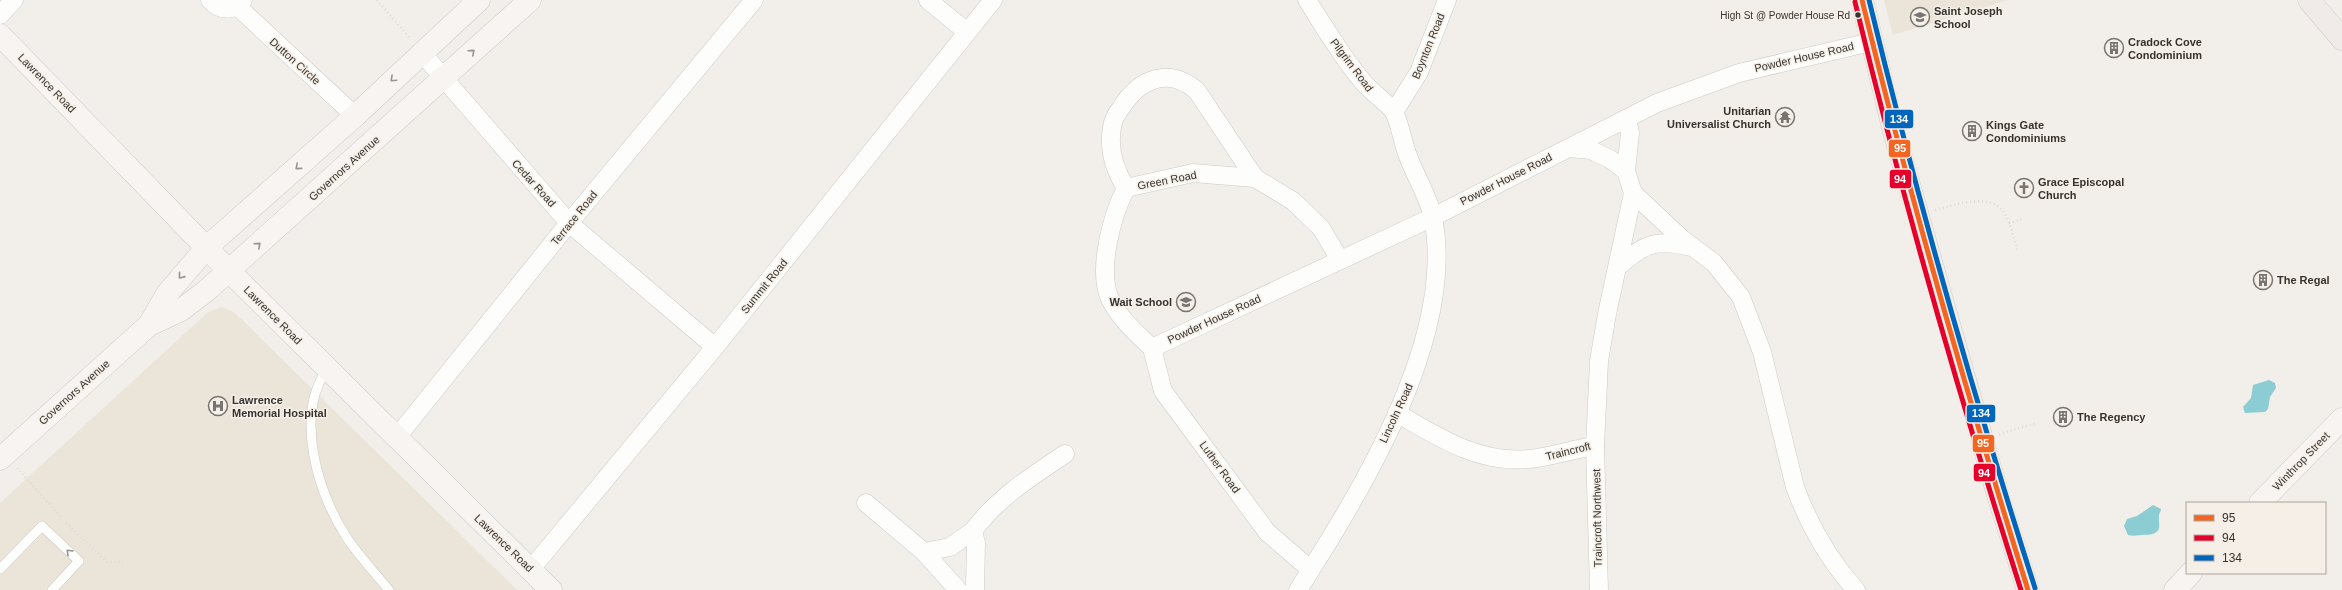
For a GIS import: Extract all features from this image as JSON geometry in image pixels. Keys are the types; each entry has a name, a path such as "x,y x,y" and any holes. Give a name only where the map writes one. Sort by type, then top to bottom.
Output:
{"main road":[{"path":"1862,0 1871,42 1918,215 1998,495 2028,590"},
{"path":"2309,0 2342,39"}],"street":[{"path":"0,15 14,0"},
{"name":"Dutton Circle","path":"210,0 215,6 222,8 240,3 355,116"},
{"name":"Governors Avenue","path":"149,325 167,294 207,247 355,116 479,0"},
{"name":"Governors Avenue","path":"0,459 149,325 181,310 229,271 530,0"},
{"name":"Terrace Road","path":"396,437 569,223 754,0"},
{"path":"928,0 967,32"},
{"name":"Summit Road","path":"531,569 715,347 993,0"},
{"name":"Pilgrim Road","path":"1307,0 1351,67 1374,94 1394,112"},
{"name":"Boynton Road","path":"1394,112 1419,72 1447,0"},
{"name":"Lawrence Road","path":"0,35 229,271 552,590"},
{"name":"Powder House Road","path":"1152,348 1433,217 1657,103 1724,78 1871,42"},
{"name":"Cedar Road","path":"422,53 569,223 715,347"},
{"path":"1152,348 1127,324 1110,300 1105,266 1116,207 1126,188 1117,174 1112,160 1112,126 1134,90 1152,79 1164,78 1189,83 1197,91 1255,178"},
{"path":"1394,112 1408,157 1433,217"},
{"name":"Traincroft","path":"1397,413 1445,441 1474,453 1499,459 1534,459 1595,446 1599,361 1612,287 1618,267 1633,193 1626,171 1630,134 1627,119"},
{"path":"1570,148 1591,150 1602,154 1626,171"},
{"name":"Green Road","path":"1126,188 1193,173 1255,178 1293,201 1321,228 1340,260"},
{"name":"Traincroft","path":"1633,193 1693,248 1724,273 1746,307 1762,352 1795,487 1802,505 1829,557 1856,590"},
{"name":"Lincoln Road","path":"1298,590 1351,504 1397,413 1412,379 1429,322 1437,264 1433,217"},
{"name":"Traincroft","path":"1618,267 1632,254 1649,245 1667,242 1693,248"},
{"name":"Luther Road","path":"1152,348 1162,391 1218,464 1266,532 1311,570"},
{"name":"Winthrop Street","path":"2261,502 2342,419"},
{"name":"Traincroft Northwest","path":"1595,446 1599,590"},
{"path":"924,552 950,547 973,531 981,520 1027,478 1065,454"},
{"path":"866,503 924,552 958,590"},
{"path":"973,531 976,543 975,590"},
{"path":"2175,590 2190,574"}],"lane":[{"path":"327,369 316,388 312,413 314,453 322,486 347,537 389,590"},
{"path":"0,569 42,526 79,561 52,590"}],"path":[{"path":"377,0 422,53"},
{"path":"1918,215 1983,201 1991,203 2000,209 2009,223 2017,250"},
{"path":"2009,223 2022,219"},
{"path":"1999,434 2036,423"},
{"path":"27,479 62,518"},
{"path":"66,523 107,562 123,562"}],"shaded area":[{"name":"Saint Joseph School","path":"1884,0 2009,0 1893,35"},
{"name":"Lawrence Memorial Hospital","path":"221,307 234,312 517,590 0,590 0,503 207,313"}],"water":[{"path":"2269,380 2275,383 2276,388 2270,397 2268,409 2265,412 2245,413 2243,407 2251,398 2253,385"},
{"path":"2153,505 2161,509 2159,514 2158,530 2153,534 2148,535 2128,535 2124,526 2127,519 2137,516"}],"transit line":[{"name":"95","path":"1862,0 1880,74 1940,296 2028,590"},
{"name":"134","path":"1869,0 1926,222 1968,369 2035,588"},
{"name":"94","path":"1855,2 1912,224 1954,371 2021,590"}],"place":[{"name":"High St @ Powder House Rd","path":"1858,15"},
{"name":"Saint Joseph School","path":"1920,17"},
{"name":"Cradock Cove Condominium","path":"2114,48"},
{"name":"Unitarian Universalist Church","path":"1785,117"},
{"name":"Kings Gate Condominiums","path":"1972,131"},
{"name":"Grace Episcopal Church","path":"2024,188"},
{"name":"The Regal","path":"2263,280"},
{"name":"Wait School","path":"1186,302"},
{"name":"Lawrence Memorial Hospital","path":"218,406"},
{"name":"The Regency","path":"2063,417"}]}
